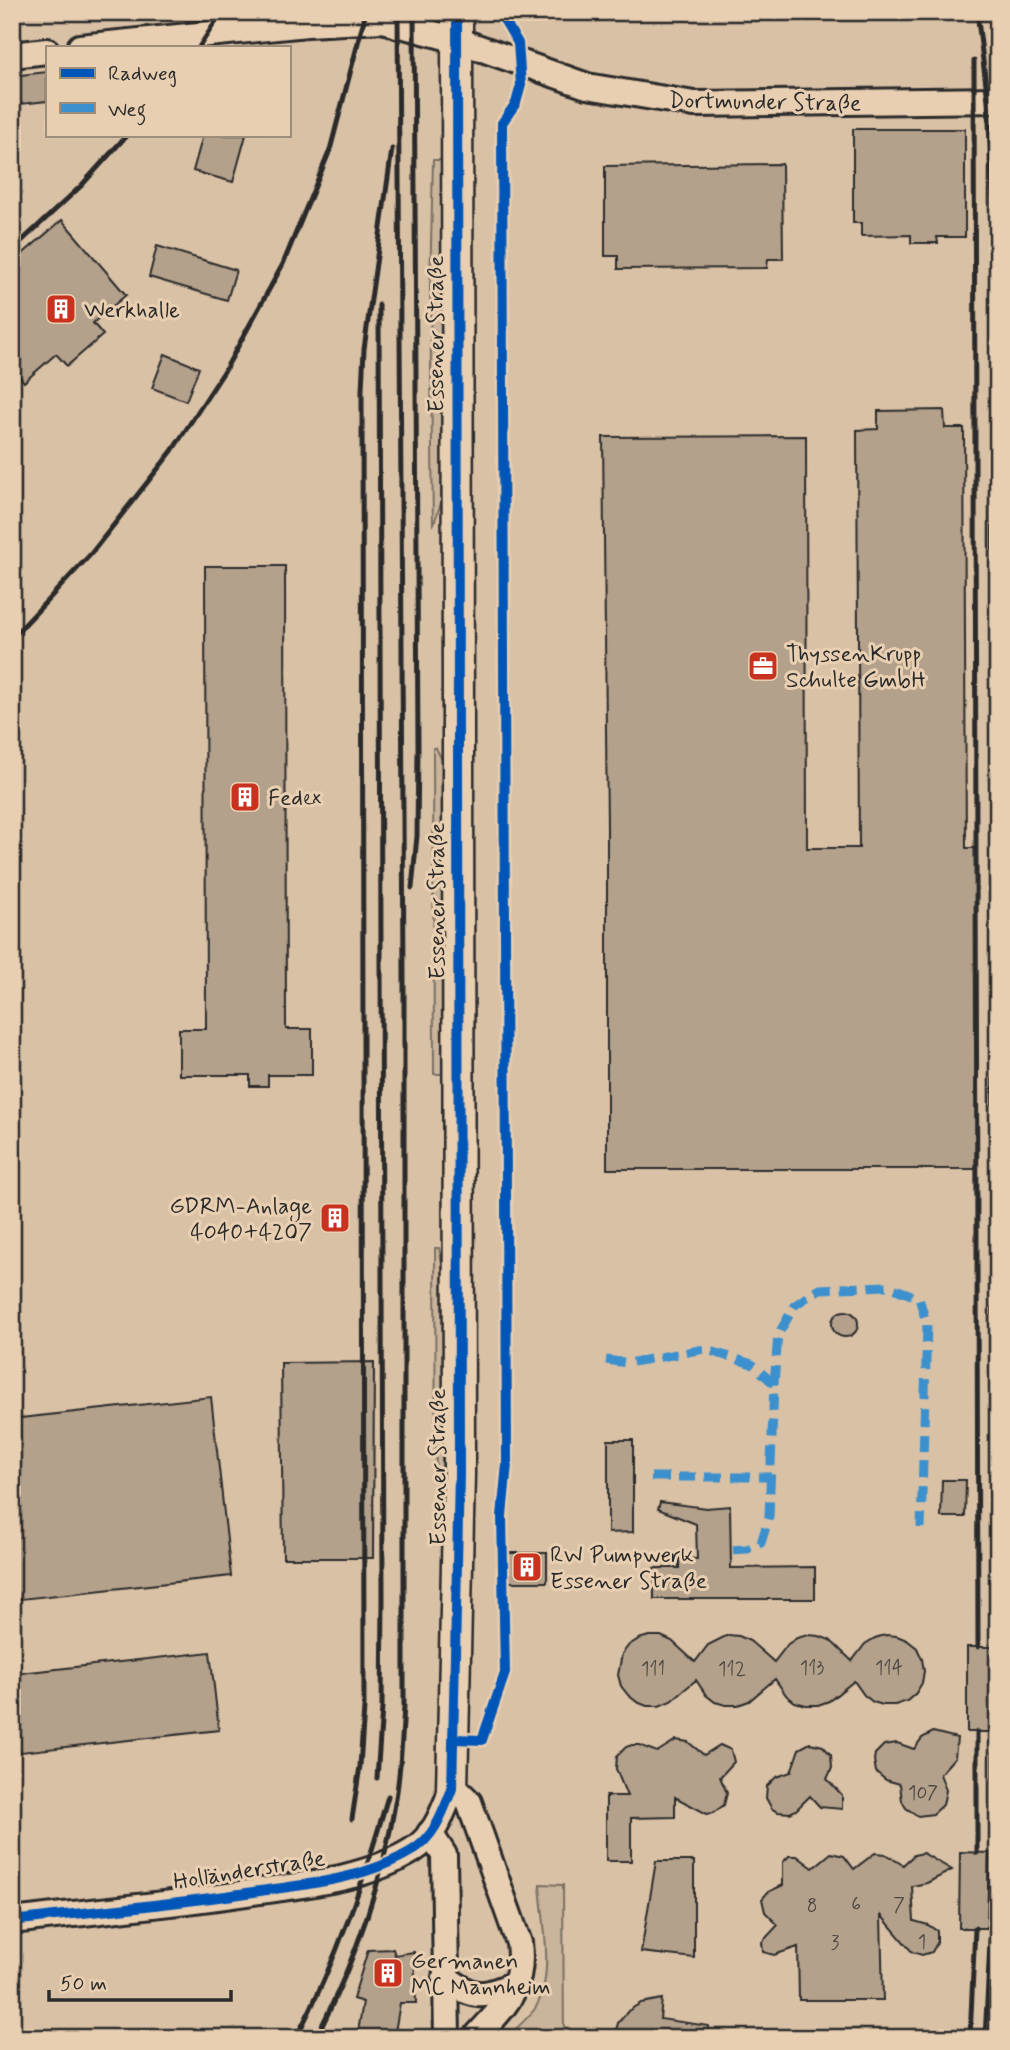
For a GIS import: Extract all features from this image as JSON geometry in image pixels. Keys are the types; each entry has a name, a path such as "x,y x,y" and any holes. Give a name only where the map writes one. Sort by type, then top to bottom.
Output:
{"street":[{"name":"Dortmunder Straße","path":"90,46 365,19 404,18 457,26 587,86 694,104 998,100"},
{"name":"Essener Straße","path":"452,1787 459,1474 457,26"},
{"path":"12,55 46,51"},
{"name":"Holländerstraße","path":"12,1921 316,1883 391,1861 415,1848 430,1833 439,1822 452,1787"},
{"path":"452,1787 469,1802 519,1943 522,1964 517,1983 506,2003 475,2038"},
{"path":"430,1833 444,1855 447,2038"},
{"path":"445,1977 465,1993 490,1995 517,1983"}],"shaded area":[{"path":"12,12 998,12 998,2038 12,2038"},
{"path":"433,160 443,160 442,474 441,503 433,526 430,287"},
{"path":"433,748 436,748 443,762 444,1074 434,1074"},
{"path":"435,1248 439,1248 444,1274 442,1480 439,1521 436,1521"},
{"path":"540,1884 563,1885 564,2038 507,2038 534,2010 541,1997 546,1949"}],"building":[{"path":"46,72 46,101 12,105 12,76"},
{"path":"853,129 965,129 965,237 937,237 938,243 911,243 911,235 861,236 861,223 853,223"},
{"path":"203,136 246,136 233,182 193,171"},
{"path":"782,164 783,259 768,259 767,268 618,269 618,256 605,256 605,166"},
{"name":"Werkhalle","path":"62,220 126,295 93,323 103,335 67,366 56,354 24,382 12,368 12,263"},
{"path":"157,246 236,270 227,300 149,277"},
{"path":"165,354 199,368 186,401 152,388"},
{"path":"944,410 945,428 964,428 966,848 977,848 976,1169 607,1169 603,437 806,436 807,848 859,848 857,430 878,429 878,411"},
{"name":"Fedex","path":"205,566 285,566 286,1029 312,1029 312,1075 268,1075 268,1086 250,1086 250,1075 179,1075 179,1029 206,1029"},
{"path":"845,1311 854,1315 858,1324 854,1333 845,1337 836,1333 832,1324 836,1315"},
{"path":"374,1362 373,1558 283,1558 281,1363"},
{"path":"211,1397 231,1576 12,1600 12,1419"},
{"path":"608,1440 633,1440 633,1532 608,1533"},
{"path":"942,1480 966,1480 965,1517 941,1517"},
{"path":"660,1502 706,1508 730,1506 731,1568 815,1567 815,1599 654,1599 654,1568 679,1568 679,1558 697,1559 696,1524 658,1509"},
{"name":"RW Pumpwerk Essener Straße","path":"508,1553 547,1553 547,1582 508,1582"},
{"path":"728,1635 750,1641 774,1662 788,1644 808,1635 830,1640 852,1661 865,1644 875,1638 897,1636 917,1648 924,1671 922,1683 907,1701 895,1705 873,1702 854,1681 829,1701 818,1705 795,1702 786,1695 775,1679 749,1701 738,1705 715,1702 706,1695 696,1680 671,1701 659,1706 647,1706 637,1702 621,1686 618,1675 622,1654 629,1645 639,1639 661,1636 672,1641 695,1662 708,1645"},
{"path":"967,1647 998,1647 998,1732 967,1732"},
{"path":"210,1652 219,1730 12,1753 12,1674"},
{"path":"933,1732 957,1738 955,1757 940,1774 946,1790 943,1805 933,1814 918,1816 906,1808 902,1801 900,1784 886,1780 876,1772 875,1754 884,1745 897,1743 914,1749 922,1738"},
{"path":"676,1740 688,1742 704,1755 720,1745 731,1750 734,1762 720,1777 727,1793 724,1805 707,1814 675,1797 675,1817 631,1818 631,1861 606,1861 606,1796 627,1796 616,1769 617,1756 632,1745 657,1752"},
{"path":"810,1743 823,1746 831,1755 832,1768 827,1779 842,1795 842,1809 820,1807 810,1796 790,1813 772,1809 766,1798 767,1786 776,1777 791,1772 799,1749"},
{"path":"960,1852 989,1853 987,1928 959,1928"},
{"path":"831,1853 844,1856 854,1869 875,1853 885,1854 903,1865 914,1855 923,1853 952,1870 927,1883 912,1886 914,1921 937,1931 937,1943 932,1952 922,1955 912,1952 881,1915 883,2000 799,2000 798,1947 774,1955 763,1952 762,1942 778,1925 765,1912 762,1899 768,1892 783,1885 783,1862 789,1856 797,1856 813,1868"},
{"path":"656,1861 694,1861 694,1958 641,1952"},
{"name":"Germanen MC Mannheim","path":"393,1949 395,1955 414,1952 416,2003 400,2003 394,2038 357,2038 363,2002 353,1999 368,1950"},
{"path":"662,1999 660,2019 709,2026 708,2038 614,2038 618,2023 628,2011 641,2003"}],"railway":[{"path":"200,46 222,12"},
{"path":"12,638 90,555 172,451 225,370 283,264 330,150 366,12"},
{"path":"316,2038 343,1981 375,1891 398,1787 404,1706 404,975 398,12"},
{"path":"412,888 417,836 418,748 414,12"},
{"path":"977,12 988,101 993,199 994,1647"},
{"path":"974,61 978,1647"},
{"path":"12,250 81,186 126,136"},
{"path":"352,1819 360,1766 364,1708 362,390 364,349 392,149"},
{"path":"377,1778 382,1708 383,1599 379,305"},
{"path":"977,1732 977,1853"},
{"path":"985,2038 994,1871 994,1732"},
{"path":"296,2038 311,2009 348,1919 388,1796"},
{"path":"970,2038 975,1928"}],"marked path":[{"path":"774,1384 778,1335 795,1305 820,1289 888,1286 919,1298 927,1325 921,1528"},
{"path":"606,1360 628,1363 704,1349 752,1364 774,1384 769,1517 761,1543 747,1549 730,1550"},
{"path":"651,1477 771,1477"}],"cycle path":[{"path":"12,1921 229,1896 358,1873 396,1860 421,1844 437,1823 452,1789 459,1474 457,12"},
{"path":"454,1739 482,1740 505,1673 502,1516 507,1464 502,123 516,103 521,85 518,43 503,18 503,12"}],"place":[{"name":"Werkhalle","path":"61,309"},
{"name":"ThyssenKrupp Schulte GmbH","path":"763,666"},
{"name":"Fedex","path":"245,797"},
{"name":"GDRM-Anlage 4040+4207","path":"335,1218"},
{"name":"RW Pumpwerk Essener Straße","path":"527,1567"},
{"name":"Germanen MC Mannheim","path":"388,1973"}]}
